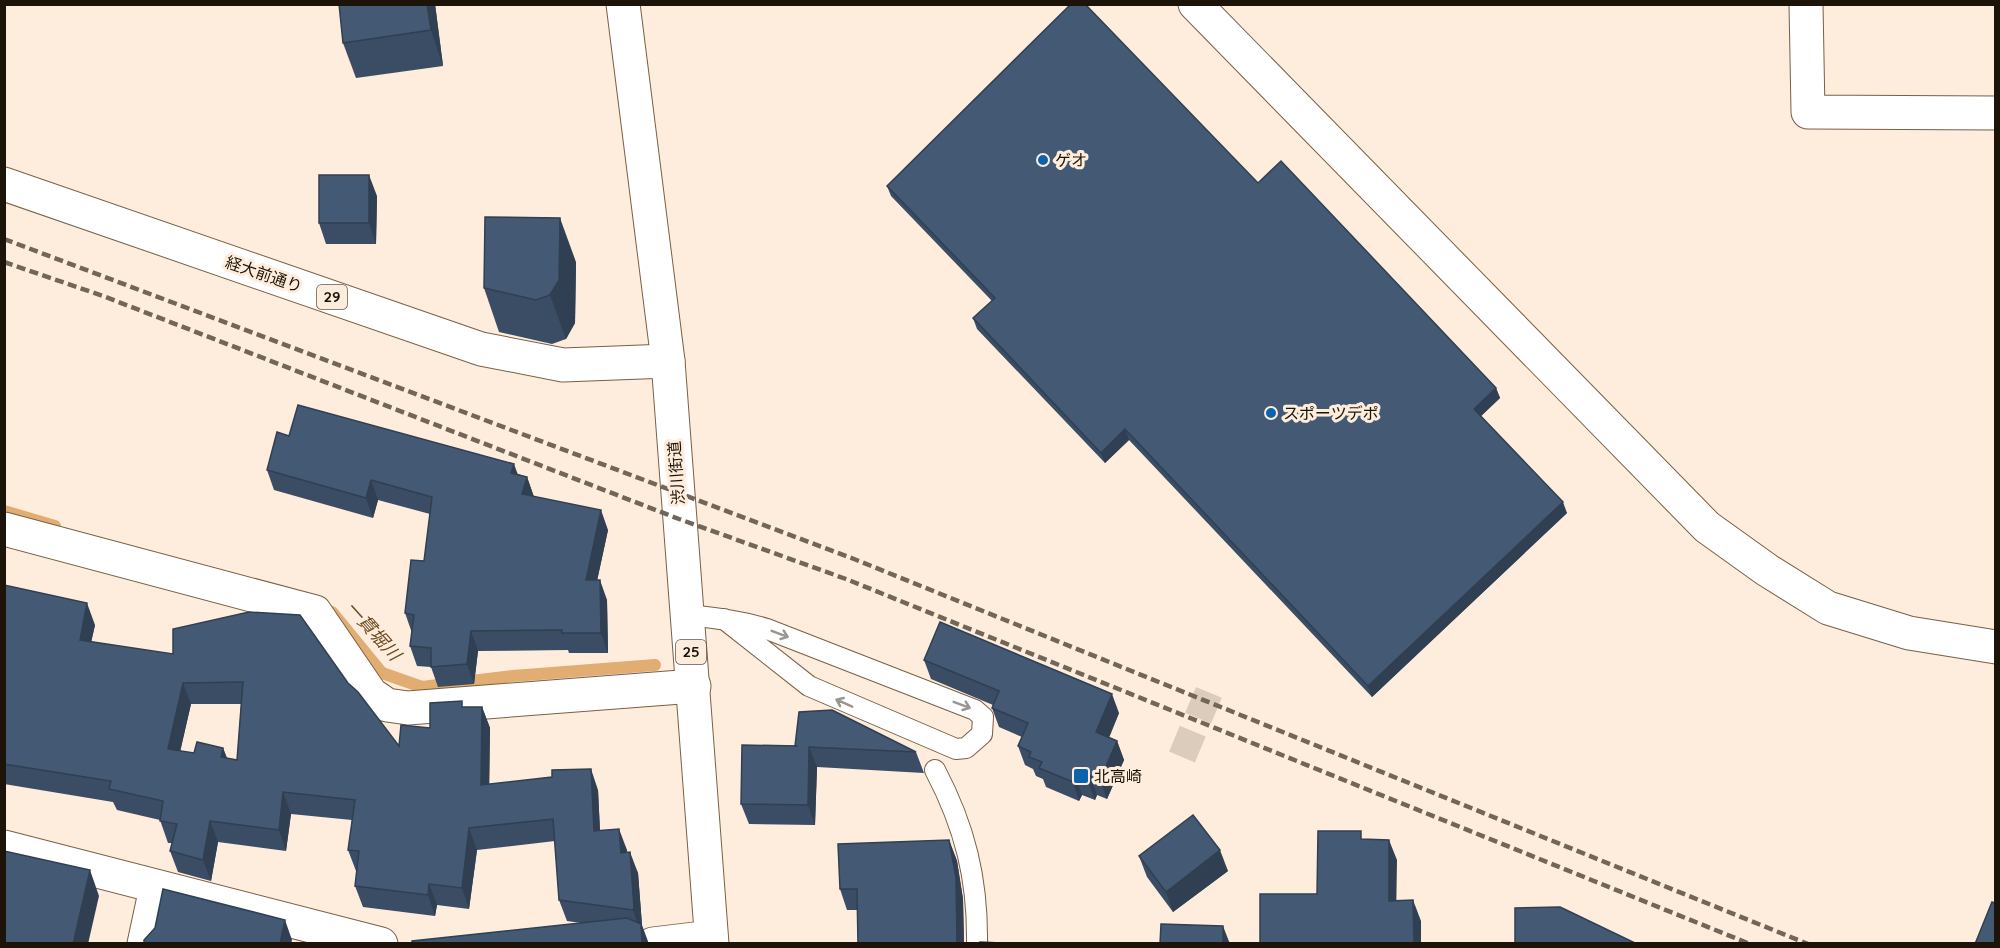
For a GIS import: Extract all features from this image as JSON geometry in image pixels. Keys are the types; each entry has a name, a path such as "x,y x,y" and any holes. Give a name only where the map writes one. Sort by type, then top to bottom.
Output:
{"street":[{"name":"渋川街道","path":"623,4 668,361 712,940"},
{"path":"1195,4 1607,428 1707,527 1767,570 1828,608 1909,633 1995,647"},
{"path":"1806,4 1808,112 1995,112"},
{"name":"経大前通り","path":"4,184 481,349 563,365 668,361"},
{"path":"4,529 315,612 371,694 387,705 408,708 694,686"},
{"path":"4,847 156,888 306,934 381,944"},
{"path":"144,944 156,888"},
{"path":"653,944 712,940"}],"lane":[{"path":"689,615 724,619 767,629 975,710 983,717 982,734 966,748 956,749 841,702 809,686 724,619"},
{"path":"935,770 954,809 974,873 977,944"}],"building":[{"path":"339,4 427,4 431,30 343,43"},
{"name":"スポーツデポ","path":"1071,4 1085,4 1258,183 1281,161 1496,388 1474,409 1563,502 1368,686 1125,429 1101,453 973,318 995,298 887,186"},
{"path":"319,175 369,175 369,223 319,223"},
{"path":"485,217 560,218 559,280 550,295 536,300 484,288"},
{"path":"298,405 514,464 511,473 527,477 522,494 601,510 586,580 600,580 601,633 562,633 562,630 471,631 467,664 431,667 431,648 410,646 414,615 405,613 411,560 424,561 432,497 371,480 366,498 267,470 277,432 289,436"},
{"path":"4,585 87,603 80,640 173,654 173,629 249,612 300,615 348,683 358,692 399,746 401,725 430,728 430,703 462,701 462,707 482,707 481,785 552,777 552,770 591,769 594,831 619,829 621,853 630,852 634,908 633,910 559,900 553,819 469,828 462,888 429,884 428,895 355,886 359,851 348,850 355,800 283,792 279,830 210,821 203,860 170,851 177,824 160,821 163,801 109,789 111,781 4,764","holes":["243,682 237,760 221,757 223,748 197,742 194,753 168,749 183,683"]},
{"path":"940,622 1112,694 1096,732 1117,741 1100,780 1090,776 1088,781 1075,776 1073,782 1039,768 1042,762 1029,757 1031,752 1018,746 1028,723 992,708 999,691 924,660"},
{"path":"832,710 916,752 809,747 808,805 741,804 742,745 795,746 799,712"},
{"path":"1193,815 1220,850 1166,892 1139,856"},
{"path":"1318,831 1361,831 1361,839 1389,840 1389,901 1413,900 1414,944 1260,944 1260,894 1317,894"},
{"path":"949,840 956,878 957,944 858,944 857,889 840,889 838,844"},
{"path":"4,851 90,870 73,944 4,944"},
{"path":"163,889 285,920 280,944 144,944 144,940 155,928"},
{"path":"1992,902 1995,903 1995,944 1975,944"},
{"path":"1560,907 1637,944 1515,944 1515,908"},
{"path":"627,918 641,924 642,944 412,944 412,941"},
{"path":"1161,924 1223,926 1223,944 1160,944"},
{"path":"980,942 1024,944 980,944"}],"waterway":[{"name":"一貫堀川","path":"4,511 55,526"},
{"name":"一貫堀川","path":"332,612 382,673 422,687 513,676 655,665"}],"tunnel":[{"path":"1182,757 1212,685"}],"railway":[{"path":"4,239 854,559 1808,944"},
{"path":"4,262 103,296 679,519 846,579 1750,944"}],"place":[{"name":"ゲオ","path":"1043,160"},
{"name":"スポーツデポ","path":"1271,413"},
{"name":"北高崎","path":"1081,776"}]}
